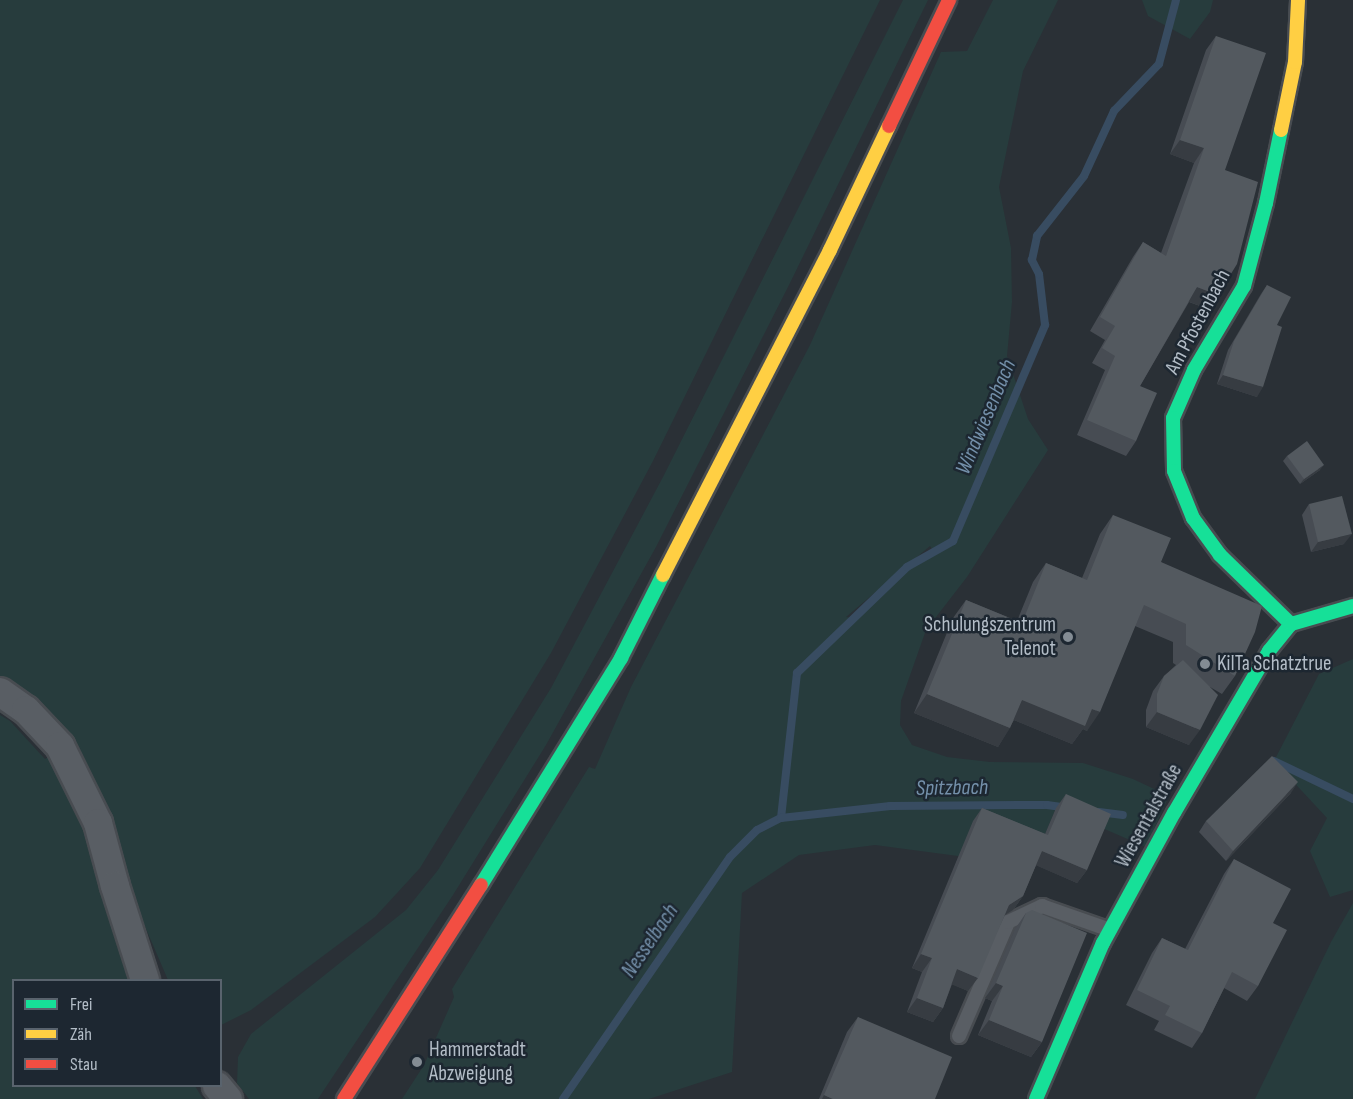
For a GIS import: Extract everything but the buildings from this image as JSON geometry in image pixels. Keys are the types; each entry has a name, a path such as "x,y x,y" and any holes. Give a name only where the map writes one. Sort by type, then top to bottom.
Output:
{"street":[{"path":"344,1099 461,918 621,658 830,250 949,0"},
{"name":"Am Pfostenbach","path":"1291,624 1220,555 1193,518 1174,471 1173,418 1194,370 1244,286 1266,203 1295,62 1298,0"},
{"path":"1291,624 1353,606"},
{"name":"Wiesentalstraße","path":"1036,1099 1110,930 1174,813 1257,671 1291,624"},
{"path":"0,692 26,710 60,746 98,823 144,979"},
{"path":"218,1087 228,1099"}],"lane":[{"path":"959,1036 1008,922 1042,906 1110,930"}],"green space":[{"path":"0,0 880,0 653,461 551,653 420,868 375,917 251,1010 222,1024 222,979 168,979 128,887 100,890 134,979 12,979 12,1087 196,1087 203,1099 0,1099 0,715 10,721 45,759 69,744 0,680"},
{"path":"903,0 928,0 790,283 656,547 546,745 453,895 318,1099 249,1099 237,1083 238,1057 251,1034 406,910 438,870 551,688 664,475"},
{"path":"993,0 1058,0 1023,71 999,187 1011,248 1012,302 1007,356 1028,419 1048,450 967,577 926,630 901,701 900,725 912,745 947,757 990,762 1083,763 1133,779 1169,796 1146,847 1056,808 1039,849 958,856 875,845 799,855 742,893 732,1072 649,1099 402,1099 424,1065 454,997 452,989 589,767 595,769 631,687 810,345 941,52 967,51","holes":["930,546 934,552 907,567 854,618 846,617"]},
{"path":"1142,0 1213,0 1210,12 1190,39 1148,16"},
{"path":"1353,659 1353,890 1330,897 1310,851 1327,818 1274,761 1319,674"},
{"path":"1353,903 1353,1099 1255,1099 1331,942"}],"waterway":[{"name":"Windwiesenbach","path":"781,818 797,673 907,567 953,541 1045,325 1039,274 1032,260 1037,236 1084,176 1114,111 1159,64 1176,0"},
{"name":"Spitzbach","path":"1274,761 1353,799"},
{"name":"Nesselbach","path":"563,1099 730,857 757,830 781,818 890,806 1047,805 1069,808"},
{"name":"Spitzbach","path":"1099,812 1123,815"}],"traffic: fast":[{"path":"1281,130 1266,203 1244,286 1194,370 1173,418 1174,471 1193,518 1220,555 1291,624"},
{"path":"481,885 621,658 663,575"},
{"path":"1036,1099 1103,943 1174,813 1269,651 1291,624 1353,606"}],"traffic: slow":[{"path":"1281,130 1295,62 1298,0"},
{"path":"663,575 830,250 889,126"}],"traffic: jam":[{"path":"889,126 949,0"},
{"path":"344,1099 481,885"}],"place":[{"name":"Schulungszentrum Telenot","path":"1068,637"},
{"name":"KiITa Schatztrue","path":"1205,664"},
{"name":"Hammerstadt Abzweigung","path":"417,1062"}]}
